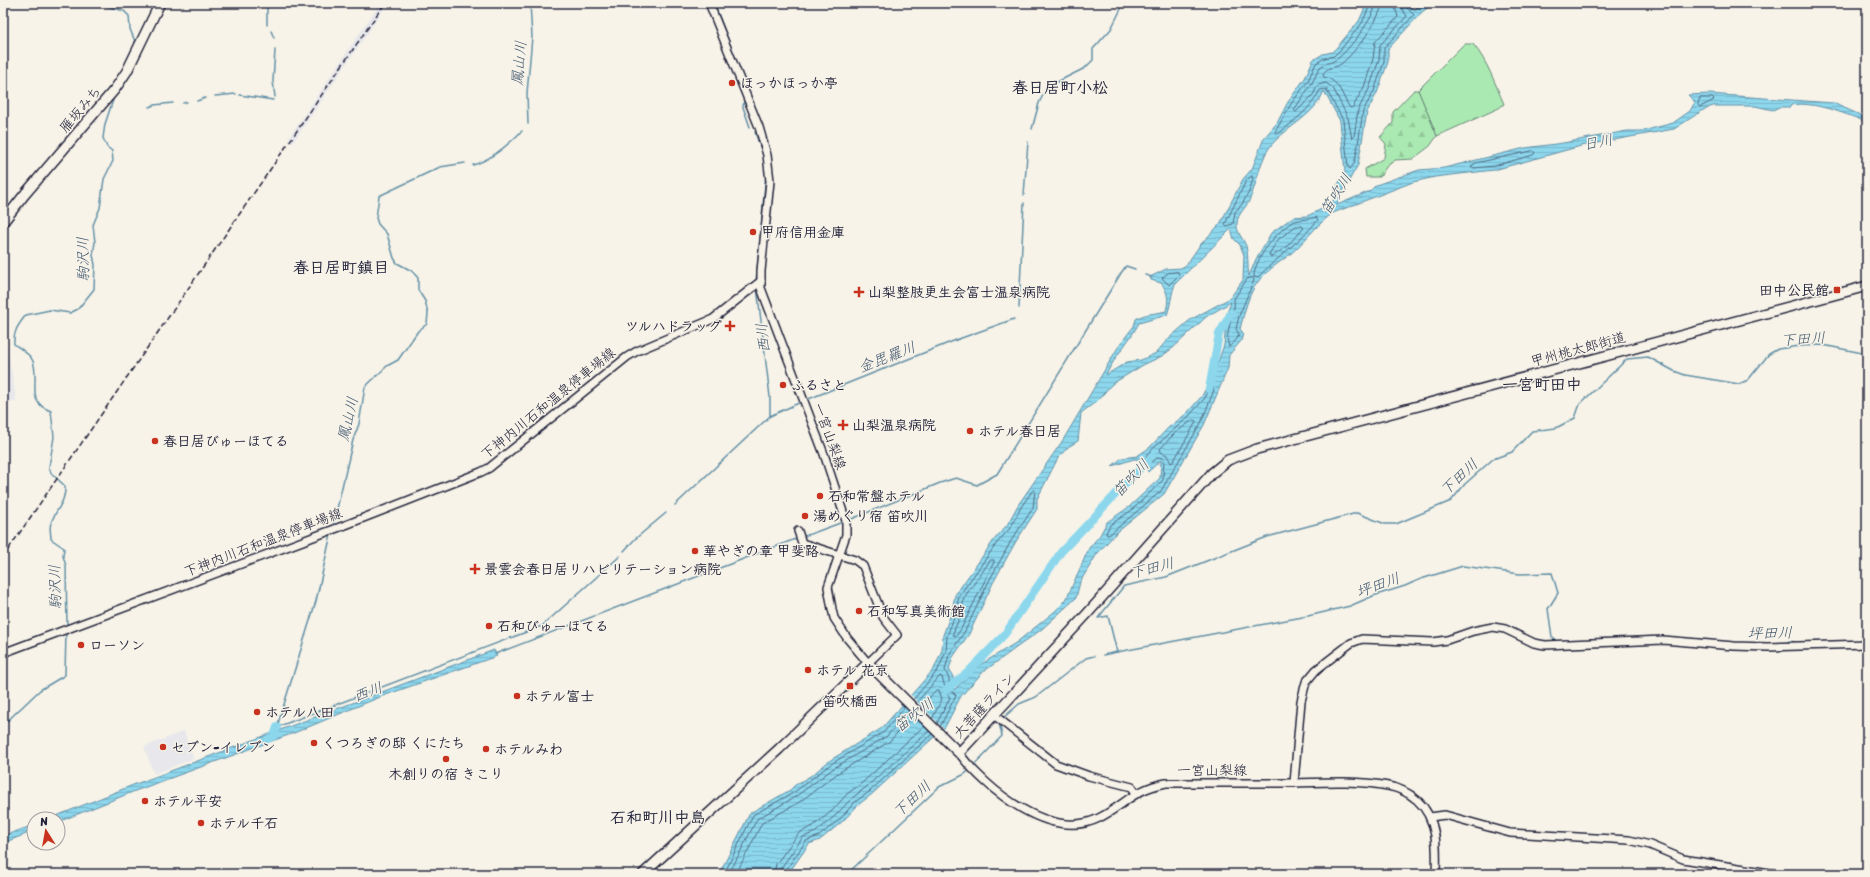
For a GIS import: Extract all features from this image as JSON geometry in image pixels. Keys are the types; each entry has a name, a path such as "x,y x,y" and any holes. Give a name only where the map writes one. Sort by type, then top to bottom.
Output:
{"highway":[{"name":"雁坂みち","path":"3,222 25,194 115,89 127,71 160,3"},
{"name":"甲州桃太郎街道","path":"1228,460 1257,449 1867,286"},
{"name":"大菩薩ライン","path":"871,666 957,751 998,719 1212,473 1228,460"},
{"path":"643,874 871,666"}],"main road":[{"path":"709,3 759,128 767,155 770,181 758,283"},
{"name":"一宮山梨線","path":"758,283 764,294 846,519 846,535 828,587 834,618 847,638 871,666"},
{"name":"下神内川石和温泉停車場線","path":"3,653 332,530 489,468 637,350 713,318 758,283"},
{"path":"799,535 802,543 855,560 863,566 883,617 896,635 871,666"},
{"path":"1294,783 1301,701 1306,682 1316,670 1342,648 1356,640 1380,639 1433,642 1447,640 1472,630 1492,627 1505,629 1534,643 1557,646 1662,640 1767,647 1867,644"},
{"path":"998,719 1056,764 1084,774 1132,787 1136,793"},
{"name":"一宮山梨線","path":"957,751 976,772 997,791 1013,802 1040,818 1067,825 1080,824 1100,817 1136,793 1156,785 1166,783 1377,784 1393,787 1407,792 1417,800 1430,818 1436,836 1436,874"},
{"path":"1430,818 1445,815 1510,833 1629,840 1650,845 1683,859 1776,874"}],"shaded area":[{"path":"380,3 388,3 292,144 288,139"},
{"path":"7,352 16,401 3,402 3,353"},
{"path":"184,731 193,759 154,774 144,747"}],"green space":[{"path":"1464,44 1473,44 1483,58 1504,104 1499,108 1437,136 1418,90"},
{"path":"1414,90 1418,90 1437,136 1430,146 1413,159 1395,160 1386,167 1380,177 1366,177 1365,169 1384,158 1386,144 1380,137 1393,123 1393,112"}],"water":[{"name":"日川","path":"1367,3 1408,3 1415,10 1419,3 1434,3 1422,12 1388,49 1388,62 1377,93 1367,112 1358,165 1340,196 1337,205 1370,191 1376,185 1419,170 1444,168 1525,148 1563,143 1627,131 1643,131 1673,123 1690,111 1695,102 1688,95 1709,94 1833,103 1867,118 1867,126 1864,121 1818,106 1800,104 1791,105 1790,107 1779,107 1773,110 1755,106 1713,106 1705,109 1674,129 1581,146 1494,170 1435,177 1413,182 1333,213 1297,248 1266,273 1257,283 1251,293 1240,329 1243,333 1241,341 1229,355 1228,368 1204,425 1164,494 1115,534 1097,554 1080,582 1076,598 1042,629 983,672 961,696 945,727 871,795 858,805 843,821 820,840 809,844 788,874 719,874 750,813 790,790 829,761 882,728 934,669 942,650 943,635 952,611 955,595 994,540 1007,525 1018,505 1063,440 1120,344 1134,326 1136,319 1166,311 1168,299 1165,289 1161,283 1151,280 1150,277 1166,269 1181,268 1186,265 1200,245 1220,224 1243,179 1252,169 1264,138 1277,123 1288,102 1305,78 1313,60 1323,54 1332,52 1359,21","holes":["1324,91 1340,121 1345,172 1335,190 1333,201 1324,208 1307,216 1293,217 1271,233 1256,259 1249,276 1247,250 1237,227 1240,214 1248,203 1265,155 1269,148 1315,107","1231,229 1234,239 1240,245 1244,255 1243,280 1230,298 1190,320 1168,339 1156,353 1141,360 1127,362 1106,375 1139,323 1167,315 1175,284","1231,302 1227,313 1224,345 1216,368 1202,396 1186,414 1168,428 1149,448 1137,456 1122,458 1112,466 1134,459 1144,460 1148,472 1161,460 1160,478 1129,507 1107,522 1100,535 1089,548 1066,600 1054,612 1017,642 980,665 954,690 953,677 949,669 953,657 969,634 993,583 1015,543 1037,509 1037,499 1058,458 1068,447 1078,441 1081,413 1097,401 1112,384 1143,365 1162,356 1173,348 1206,317"]},
{"path":"494,650 497,656 380,697 294,733 135,791 66,819 66,812 133,785"},
{"path":"26,828 26,834 3,843 3,836"}],"pier":[{"path":"910,694 945,730 936,738 902,702"}],"waterway":[{"path":"267,3 267,25"},
{"name":"鳳山川","path":"528,124 527,93 532,37 530,3"},
{"name":"西川","path":"714,3 747,88"},
{"name":"金毘羅川","path":"1032,129 1039,103 1047,87 1085,68 1093,60 1093,49 1111,29 1124,3"},
{"name":"駒沢川","path":"104,5 124,11 129,16 130,29 136,44"},
{"path":"271,31 274,38"},
{"path":"275,50 273,81 275,97"},
{"path":"215,96 236,94"},
{"path":"240,95 273,100"},
{"name":"駒沢川","path":"67,627 66,566 63,556 64,548 51,539 50,529 53,518 64,497 65,486 51,473 49,467 54,437 51,411 43,407 38,402 35,391 35,369 32,358 14,344 14,336 26,315 50,310 70,313 78,309 94,289 95,265 93,255 95,242 93,225 100,208 104,179 113,161 112,151 107,147 103,138 105,124 114,97"},
{"path":"197,101 205,98"},
{"name":"西川","path":"744,101 743,107 750,127"},
{"path":"183,103 187,102"},
{"path":"149,107 173,103"},
{"name":"鳳山川","path":"473,165 480,163 506,146 522,131"},
{"name":"西川","path":"755,132 764,158"},
{"name":"金毘羅川","path":"1024,195 1028,142"},
{"name":"鳳山川","path":"333,526 353,440 359,424 365,387 387,366 398,360 418,331 427,324 428,313 425,301 418,290 418,278 412,271 397,263 394,258 387,234 378,224 376,218 379,196 440,167 465,163"},
{"name":"西川","path":"756,281 766,174"},
{"name":"金毘羅川","path":"1019,308 1024,203"},
{"path":"849,520 956,478 977,485 997,474 1121,273 1126,266 1135,269"},
{"path":"1145,275 1152,277"},
{"name":"西川","path":"757,287 770,397 770,416"},
{"name":"笛吹川","path":"1209,389 1219,334 1231,313"},
{"name":"金毘羅川","path":"806,400 956,340 1014,319"},
{"name":"下田川","path":"1103,655 1117,652 1108,616 1098,618 1124,586 1166,577 1267,537 1357,513 1385,524 1396,524 1451,501 1465,484 1493,459 1512,452 1532,431 1556,428 1575,418 1580,404 1627,359 1648,357 1674,371 1685,375 1739,384 1748,380 1769,354 1778,349 1823,345 1867,354"},
{"name":"西川","path":"675,505 770,416 801,402"},
{"name":"笛吹川","path":"946,690 968,672 1005,634 1061,552 1152,456"},
{"name":"西川","path":"624,551 635,539 666,513"},
{"path":"802,537 843,522"},
{"name":"鳳山川","path":"277,727 316,601 331,534"},
{"path":"495,654 798,538"},
{"name":"西川","path":"277,727 542,626 620,556"},
{"name":"坪田川","path":"1117,652 1308,616 1350,606 1421,579 1463,566 1520,574 1552,573 1558,593 1548,609 1552,637 1558,642"},
{"name":"駒沢川","path":"3,725 40,690 65,675 66,631"},
{"name":"坪田川","path":"1661,637 1705,640"},
{"name":"坪田川","path":"1785,643 1790,641 1801,643"},
{"name":"下田川","path":"1003,718 1019,704 1036,697 1086,658 1094,656"},
{"name":"下田川","path":"973,766 1002,736 999,722"},
{"name":"西川","path":"268,739 274,736 277,727"},
{"name":"下田川","path":"847,874 939,787 965,774 970,769"}],"railway":[{"path":"3,557 385,3"}],"place":[{"name":"ほっかほっか亭","path":"732,83"},
{"name":"甲府信用金庫","path":"753,232"},
{"name":"田中公民館","path":"1837,290"},
{"name":"山梨整肢更生会富士温泉病院","path":"859,292"},
{"name":"ツルハドラッグ","path":"730,326"},
{"name":"ふるさと","path":"783,385"},
{"name":"山梨温泉病院","path":"843,425"},
{"name":"ホテル春日居","path":"970,431"},
{"name":"春日居びゅーほてる","path":"155,441"},
{"name":"石和常盤ホテル","path":"820,496"},
{"name":"湯めぐり宿 笛吹川","path":"805,516"},
{"name":"華やぎの章 甲斐路","path":"695,551"},
{"name":"景雲会春日居リハビリテーション病院","path":"475,569"},
{"name":"石和写真美術館","path":"859,611"},
{"name":"石和びゅーほてる","path":"489,626"},
{"name":"ローソン","path":"81,645"},
{"name":"ホテル 花京","path":"808,670"},
{"name":"笛吹橋西","path":"850,686"},
{"name":"ホテル富士","path":"517,696"},
{"name":"ホテル八田","path":"257,712"},
{"name":"くつろぎの邸 くにたち","path":"314,743"},
{"name":"セブン-イレブン","path":"163,747"},
{"name":"ホテルみわ","path":"486,749"},
{"name":"木創りの宿 きこり","path":"446,759"},
{"name":"ホテル平安","path":"145,801"},
{"name":"ホテル千石","path":"201,823"}],"district":[{"name":"春日居町小松","path":"1060,87"},
{"name":"春日居町鎮目","path":"341,267"},
{"name":"一宮町田中","path":"1542,384"},
{"name":"石和町川中島","path":"658,817"}]}
